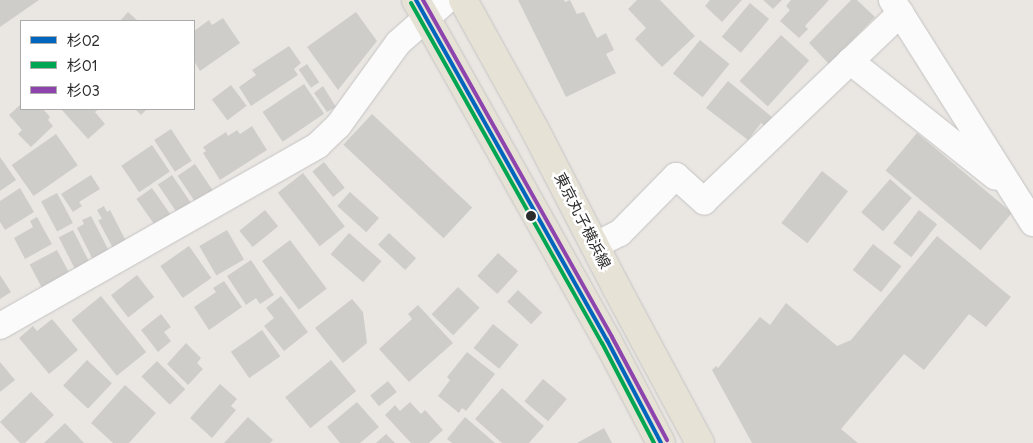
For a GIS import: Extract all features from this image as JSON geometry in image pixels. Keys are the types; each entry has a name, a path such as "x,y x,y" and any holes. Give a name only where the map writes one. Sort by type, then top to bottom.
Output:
{"main road":[{"name":"東京丸子横浜線","path":"463,0 535,130 594,246 700,443"},
{"path":"421,9 607,340 661,443"}],"street":[{"path":"0,326 318,145 338,126 421,9 447,0"},
{"path":"594,246 620,233 676,176 704,201 850,61 896,6 1033,223"},
{"path":"850,61 1013,190"}],"building":[{"path":"0,0 39,0 0,27"},
{"path":"518,0 564,0 565,2 570,0 577,14 584,12 597,38 606,33 614,50 606,54 616,73 566,97"},
{"path":"637,0 660,0 695,36 662,67 635,39 646,28 628,9"},
{"path":"710,0 742,0 722,22 705,6"},
{"path":"763,0 782,0 773,9"},
{"path":"791,0 829,0 805,26 808,29 799,38 780,21 790,10 786,6"},
{"path":"851,0 857,0 875,17 829,64 809,43"},
{"path":"750,3 769,19 741,53 722,37"},
{"path":"128,12 137,20 121,20"},
{"path":"356,12 377,41 338,90 307,47"},
{"path":"223,18 240,43 200,71 195,63 195,30 209,20 212,25"},
{"path":"781,35 809,60 768,107 740,81"},
{"path":"700,40 730,64 702,97 673,73"},
{"path":"289,46 301,63 294,69 298,75 251,106 239,87 256,75 252,70"},
{"path":"307,64 319,82 311,88 299,70"},
{"path":"728,81 772,117 765,126 761,123 748,140 706,108"},
{"path":"304,84 324,114 283,142 263,112"},
{"path":"231,85 247,106 227,120 212,99"},
{"path":"323,86 336,107 327,112 314,93"},
{"path":"20,105 20,110 44,110 50,117 48,120 53,126 31,147 18,134 22,130 9,115"},
{"path":"62,110 98,110 95,112 105,124 88,139"},
{"path":"136,110 146,110 141,115"},
{"path":"372,114 472,207 444,238 343,145"},
{"path":"252,126 267,150 220,180 203,153 206,151 203,147 226,132 228,136 237,130 240,134"},
{"path":"171,129 192,161 175,172 154,140"},
{"path":"917,133 1012,213 980,250 886,171"},
{"path":"56,134 78,165 34,196 12,165"},
{"path":"152,145 170,172 139,192 121,166"},
{"path":"0,157 16,180 0,191"},
{"path":"324,162 345,188 333,197 312,171"},
{"path":"195,164 214,192 197,204 178,176"},
{"path":"822,171 848,191 807,243 781,223"},
{"path":"303,173 345,227 320,246 278,193"},
{"path":"91,175 100,189 79,202 82,206 73,212 61,194"},
{"path":"172,175 192,205 178,214 158,185"},
{"path":"890,179 912,198 883,231 861,212"},
{"path":"20,188 34,212 5,230 0,222 0,201"},
{"path":"152,188 172,217 157,228 136,199"},
{"path":"350,192 379,218 366,232 337,206"},
{"path":"57,193 73,223 57,231 41,201"},
{"path":"104,206 107,212 110,210 127,243 114,250 98,220 102,219 97,210"},
{"path":"265,210 278,226 253,247 239,231"},
{"path":"919,210 937,224 911,257 893,243"},
{"path":"91,216 110,253 94,262 77,228 84,224 82,220"},
{"path":"37,217 52,244 25,259 14,238 33,227 30,221"},
{"path":"73,230 90,263 76,270 59,237"},
{"path":"227,230 244,259 216,275 199,246"},
{"path":"349,233 381,261 363,282 331,254"},
{"path":"389,233 416,258 405,270 378,245"},
{"path":"937,236 1011,297 986,327 969,314 924,370 904,354 841,429 858,443 752,443 712,370 716,366 718,368 760,317 770,325 786,303 837,346 851,340"},
{"path":"290,240 327,289 299,310 262,261"},
{"path":"873,244 901,266 881,292 853,270"},
{"path":"189,246 211,278 183,298 160,266"},
{"path":"57,250 70,274 42,288 30,265"},
{"path":"498,253 518,271 497,294 477,276"},
{"path":"251,260 274,295 260,304 256,298 246,305 227,276"},
{"path":"0,275 11,292 0,299"},
{"path":"137,275 154,297 128,317 111,295"},
{"path":"224,281 242,307 209,330 194,307 216,292 213,288"},
{"path":"458,287 480,308 453,335 432,314"},
{"path":"518,290 542,313 531,324 507,302"},
{"path":"101,296 146,352 117,376 71,320"},
{"path":"281,296 308,332 284,351 264,326 274,318 266,308"},
{"path":"352,299 363,312 367,343 343,363 315,328"},
{"path":"418,305 453,343 409,382 379,349 412,319 408,314"},
{"path":"161,314 171,327 164,332 171,341 158,352 141,330"},
{"path":"52,319 78,350 49,374 19,338 33,326 37,331"},
{"path":"493,324 519,345 499,369 473,348"},
{"path":"262,330 280,356 249,378 231,352"},
{"path":"186,343 201,358 197,363 203,369 188,385 167,364"},
{"path":"467,352 495,374 466,411 462,408 459,413 438,396 450,380 447,377"},
{"path":"87,360 112,383 88,409 63,386"},
{"path":"331,360 356,391 310,428 285,397"},
{"path":"157,361 185,389 170,405 141,377"},
{"path":"0,362 15,380 0,392"},
{"path":"543,379 567,399 548,421 524,401"},
{"path":"388,381 397,392 379,406 370,395"},
{"path":"220,384 237,399 231,406 236,410 212,438 190,418"},
{"path":"125,385 156,413 129,443 113,443 91,423"},
{"path":"502,388 544,426 529,443 502,443 475,419"},
{"path":"31,392 54,415 25,443 20,443 0,422"},
{"path":"357,402 379,427 360,443 340,443 327,427"},
{"path":"410,402 421,414 425,410 443,430 429,443 411,443 385,415 395,405 400,411"},
{"path":"248,417 273,440 270,443 224,443"},
{"path":"465,417 495,443 452,443 447,439"},
{"path":"65,423 84,443 44,443"},
{"path":"604,428 612,443 577,443"},
{"path":"386,434 395,443 376,443"}],"transit line":[{"name":"杉02","path":"416,0 607,340 661,443"},
{"name":"杉03","path":"423,0 612,337 667,440"},
{"name":"杉01","path":"411,3 602,343 654,443"}]}
